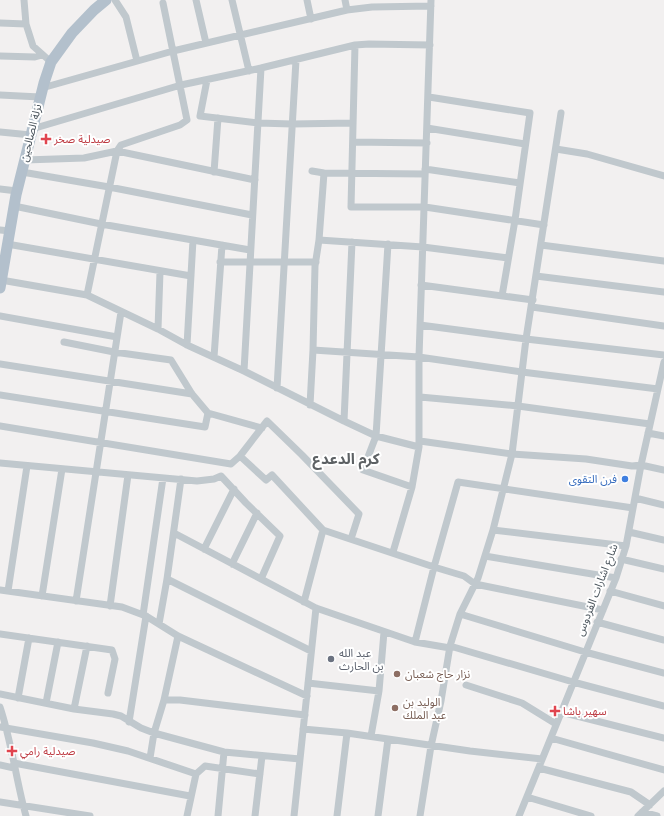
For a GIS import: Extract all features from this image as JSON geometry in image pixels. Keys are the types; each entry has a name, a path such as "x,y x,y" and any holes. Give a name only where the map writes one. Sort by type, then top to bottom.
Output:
{"main road":[{"name":"نزلة الصالحين","path":"1,284 8,244 5,230 14,206 41,93 52,62 72,33 106,0"}],"street":[{"path":"24,0 26,24 33,46 52,62"},
{"path":"115,0 126,17 137,61"},
{"path":"196,0 206,43"},
{"path":"232,0 249,71"},
{"path":"307,0 311,19"},
{"path":"345,0 347,10"},
{"path":"87,295 117,150 121,145 180,125 188,120 162,3"},
{"path":"0,95 41,93 137,61 173,51 347,10 431,3 419,357 419,444 412,487 392,552"},
{"path":"0,23 26,24"},
{"path":"0,132 32,132 180,85 249,71 355,45 430,45"},
{"path":"355,45 351,207 425,207 544,225"},
{"path":"0,56 35,57 42,55"},
{"path":"277,388 296,60"},
{"path":"244,371 261,68"},
{"path":"207,80 200,116 292,124 353,123"},
{"path":"429,97 530,113 515,220 502,296"},
{"path":"420,816 431,746 441,701 450,647 460,614 475,584 485,556 504,489 512,454 526,339 562,113"},
{"path":"214,172 218,118"},
{"path":"427,128 525,144"},
{"path":"352,142 427,143"},
{"path":"556,149 587,154 664,176"},
{"path":"25,160 84,158 117,150 255,180"},
{"path":"312,171 324,173 425,172 520,183"},
{"path":"22,172 109,186 252,215"},
{"path":"310,405 316,262 324,173"},
{"path":"0,189 17,191"},
{"path":"14,206 101,224 250,250"},
{"path":"187,345 192,240"},
{"path":"319,240 423,247 508,258"},
{"path":"344,421 352,242"},
{"path":"8,244 160,272 191,276"},
{"path":"388,244 376,436 363,470 412,487"},
{"path":"214,357 222,245"},
{"path":"541,245 664,261"},
{"path":"220,262 316,262"},
{"path":"158,329 160,272"},
{"path":"536,276 664,292"},
{"path":"1,284 87,295 376,436 419,444 512,454 586,459 632,466 641,465 664,470"},
{"path":"422,285 502,296 532,304 664,326"},
{"path":"76,601 121,312"},
{"path":"0,316 117,337"},
{"path":"420,325 664,355"},
{"path":"64,342 114,352 172,360 192,394 208,413 262,428"},
{"path":"313,350 419,357 658,389"},
{"name":"شارع اشارات الفردوس","path":"519,816 616,578 626,546 641,465 664,362"},
{"path":"0,364 192,394"},
{"path":"0,395 205,427 208,413"},
{"path":"420,397 518,406 650,424"},
{"path":"0,426 231,464 240,456 267,421 359,514 351,539"},
{"path":"648,433 664,436"},
{"path":"240,456 266,480 272,475 323,530 464,576 475,584 603,610"},
{"path":"0,463 197,480 214,479 221,476 280,536 262,579"},
{"path":"8,591 28,466"},
{"path":"42,596 62,469"},
{"path":"110,606 128,475"},
{"path":"129,722 164,478"},
{"path":"159,624 181,479"},
{"path":"415,642 458,482 633,508"},
{"path":"204,549 234,489"},
{"path":"635,498 664,505"},
{"path":"232,564 257,512"},
{"path":"304,602 323,530"},
{"path":"493,530 626,546"},
{"path":"629,532 664,540"},
{"path":"174,533 316,608 415,642 450,647 664,706"},
{"path":"485,556 616,578"},
{"path":"621,559 664,569"},
{"path":"167,579 311,651"},
{"path":"0,590 122,608 144,616 178,636 307,696"},
{"path":"610,591 664,606"},
{"path":"294,816 316,608"},
{"path":"460,614 585,652 664,673"},
{"path":"598,622 664,640"},
{"path":"371,736 379,691 384,632"},
{"path":"0,634 112,650 115,658 108,693"},
{"path":"150,758 154,733 164,700 178,636"},
{"path":"18,698 29,638"},
{"path":"46,703 58,642"},
{"path":"74,709 87,646"},
{"path":"308,683 379,691"},
{"path":"466,685 522,702 556,724"},
{"path":"0,694 74,709 121,716 129,722 154,733 224,752 300,759"},
{"path":"164,700 180,700 304,715"},
{"path":"0,707 26,816"},
{"path":"561,712 664,738"},
{"path":"4,728 92,743 128,751 196,774"},
{"path":"303,729 371,736 431,746 542,759"},
{"path":"337,816 347,733"},
{"path":"551,738 664,770"},
{"path":"378,816 388,739"},
{"path":"218,816 224,752"},
{"path":"255,816 262,756"},
{"path":"0,765 14,765 190,796"},
{"path":"187,816 190,796 196,774 205,766 222,770 260,774"},
{"path":"539,768 632,792 650,805"},
{"path":"640,814 664,791"},
{"path":"527,797 591,816"},
{"path":"0,802 90,816"},
{"path":"640,814 657,816"}],"place":[{"name":"صيدلية صخر","path":"46,139"},
{"name":"فرن التقوى","path":"625,479"},
{"name":"عبد الله بن الحارث","path":"331,659"},
{"name":"نزار حاج شعبان","path":"397,674"},
{"name":"الوليد بن عبد الملك","path":"395,708"},
{"name":"سهير باشا","path":"555,711"},
{"name":"صيدلية رامي","path":"12,751"}],"district":[{"name":"كرم الدعدع","path":"346,459"}]}
